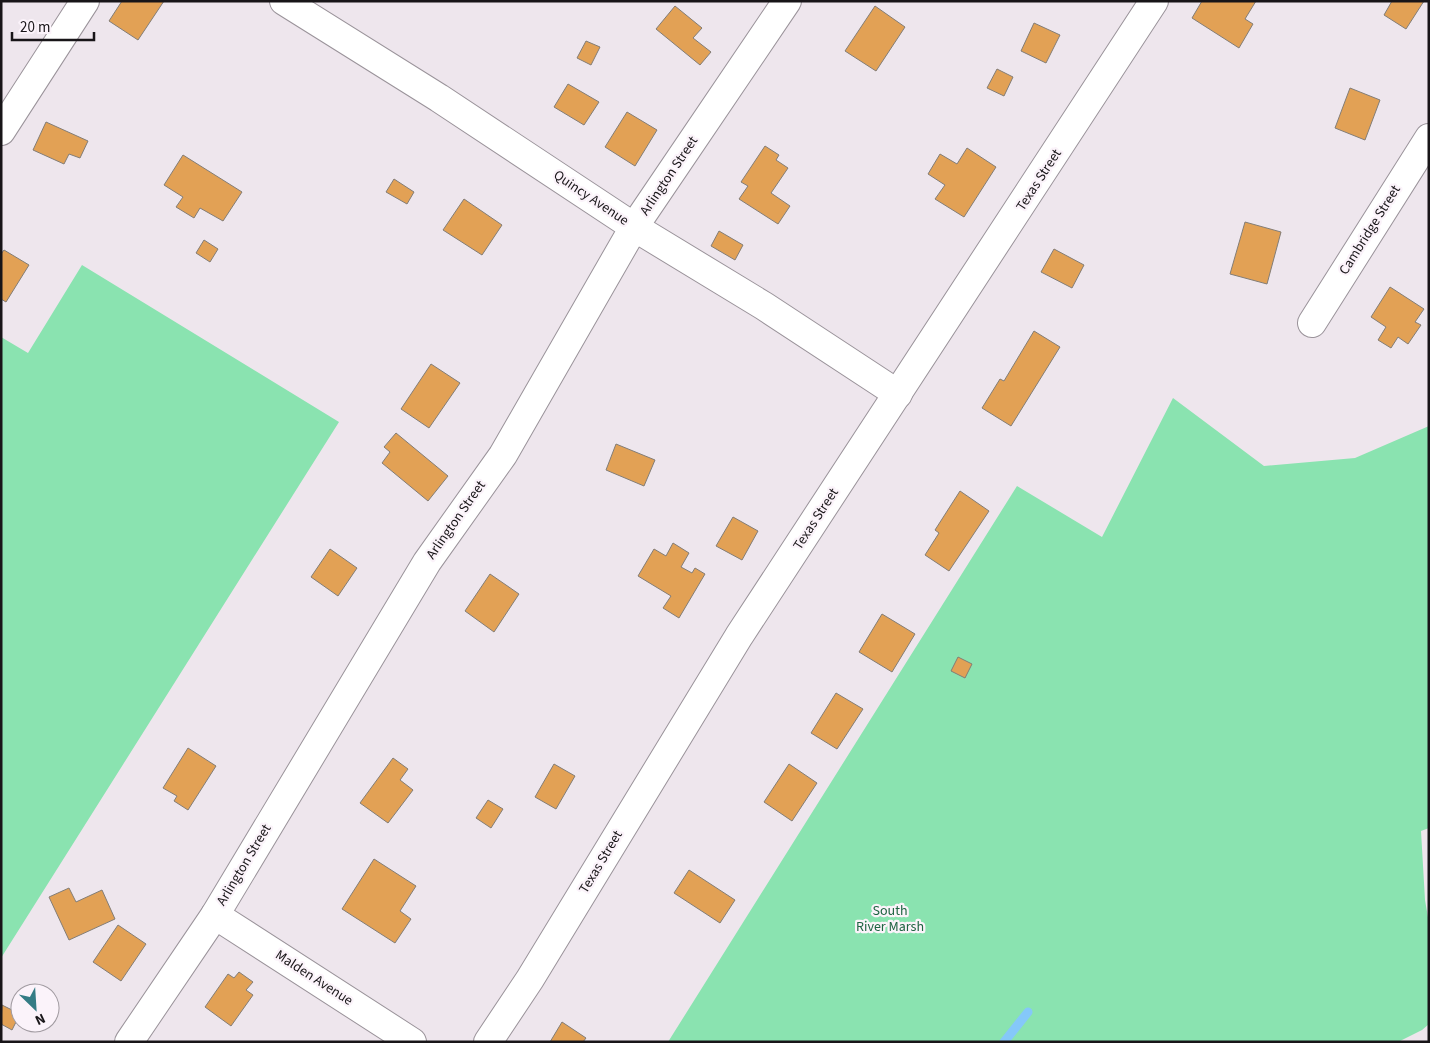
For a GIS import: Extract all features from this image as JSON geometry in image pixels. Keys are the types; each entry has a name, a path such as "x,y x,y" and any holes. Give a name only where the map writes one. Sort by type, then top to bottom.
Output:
{"street":[{"path":"1,131 85,1"},
{"name":"Quincy Avenue","path":"284,1 439,98 634,227 764,306 898,394"},
{"name":"Arlington Street","path":"128,1042 215,915 427,562 503,455 634,227 787,1"},
{"name":"Texas Street","path":"488,1042 530,979 739,636 1154,1"},
{"name":"Cambridge Street","path":"1312,323 1429,138"},
{"name":"Malden Avenue","path":"215,915 412,1042"}],"green space":[{"path":"82,265 339,422 1,958 1,337 28,353"},
{"name":"South River Marsh","path":"1173,398 1264,466 1355,458 1429,426 1429,828 1421,831 1425,900 1429,923 1429,1024 1422,1030 1398,1042 668,1042 1017,486 1102,537"}],"building":[{"path":"122,1 164,1 138,40 109,21"},
{"path":"1202,1 1256,1 1245,19 1253,24 1239,48 1192,18"},
{"path":"1392,1 1424,1 1406,29 1384,15"},
{"path":"675,6 702,28 693,38 711,52 700,65 656,29"},
{"path":"875,6 905,27 876,71 845,51"},
{"path":"1034,23 1060,35 1046,63 1021,51"},
{"path":"586,41 600,47 591,65 577,58"},
{"path":"997,69 1013,77 1004,96 987,88"},
{"path":"568,84 599,102 584,125 554,107"},
{"path":"1350,88 1380,100 1365,140 1335,128"},
{"path":"627,112 657,130 635,166 605,147"},
{"path":"46,122 88,141 80,158 69,154 64,164 33,150"},
{"path":"765,146 779,155 776,160 788,168 771,193 790,206 778,224 739,199 748,186 741,182"},
{"path":"967,148 996,167 964,217 935,199 945,185 928,174 940,154 957,164"},
{"path":"183,155 242,192 223,221 200,208 194,218 176,207 183,197 164,185"},
{"path":"394,179 414,192 407,204 386,192"},
{"path":"464,199 502,225 482,255 443,230"},
{"path":"1245,222 1281,232 1267,284 1230,274"},
{"path":"719,231 743,245 735,260 711,246"},
{"path":"204,240 218,249 210,262 196,253"},
{"path":"1054,249 1084,265 1072,288 1041,272"},
{"path":"4,250 29,265 6,302 1,299 1,254"},
{"path":"1390,287 1424,309 1415,322 1421,325 1408,344 1398,337 1391,348 1378,340 1386,327 1371,317"},
{"path":"1034,331 1060,347 1011,426 982,408 1000,379 1004,381"},
{"path":"431,364 460,383 429,428 401,409"},
{"path":"396,433 448,476 428,501 382,463 390,452 384,447"},
{"path":"616,444 655,460 644,486 606,470"},
{"path":"960,491 989,511 949,571 925,555 939,533 935,530"},
{"path":"733,517 758,531 742,560 716,546"},
{"path":"673,543 689,553 681,567 692,573 695,568 705,574 679,618 663,608 671,596 638,576 654,549 666,556"},
{"path":"330,549 357,568 338,596 311,577"},
{"path":"490,574 519,594 494,632 465,611"},
{"path":"882,614 915,634 892,672 859,652"},
{"path":"958,657 972,664 965,678 951,671"},
{"path":"836,693 863,709 837,749 811,733"},
{"path":"188,748 216,766 188,810 174,801 177,796 163,788"},
{"path":"393,758 408,769 400,780 413,790 388,823 360,803"},
{"path":"554,764 575,776 556,809 535,797"},
{"path":"789,764 817,783 792,821 764,802"},
{"path":"488,800 503,809 491,828 476,818"},
{"path":"374,859 416,886 400,911 411,919 395,943 342,909"},
{"path":"689,870 735,900 720,923 674,893"},
{"path":"69,888 76,902 102,890 115,919 69,940 49,897"},
{"path":"118,925 146,944 121,981 93,962"},
{"path":"239,972 253,982 246,990 253,995 231,1026 205,1007 228,974 234,978"},
{"path":"2,1005 10,1009 10,1029 1,1024"},
{"path":"562,1022 586,1038 583,1042 550,1042"}],"waterway":[{"path":"1004,1042 1028,1012"}]}
